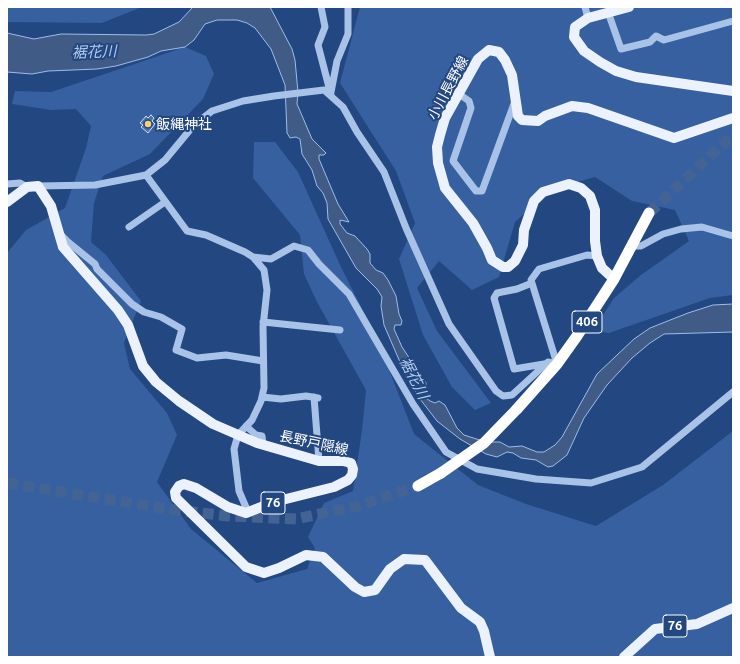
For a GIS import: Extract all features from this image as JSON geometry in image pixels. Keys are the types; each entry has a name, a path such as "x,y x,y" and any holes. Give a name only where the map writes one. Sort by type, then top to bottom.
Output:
{"highway":[{"name":"406","path":"418,486 441,473 484,443 557,364 614,279 649,213"}],"main road":[{"path":"628,7 588,18 576,27 574,37 584,51 600,62 636,77 733,91"},
{"name":"小川長野線","path":"614,279 602,268 597,256 594,210 590,196 580,188 569,184 543,192 534,201 524,230 522,245 515,261 508,268 503,268 492,260 488,248 473,223 445,188 439,172 437,147 440,135 445,118 478,59 489,50 499,52 505,60 512,75 518,116 522,120 538,121 545,116 572,106 588,108 674,138 733,118"},
{"path":"7,202 27,187 38,186"},
{"name":"長野戸隠線","path":"38,186 51,206 63,247 118,310 128,324 143,366 156,382 198,414 238,435 263,445 319,461 343,461 351,463 353,469 352,475 348,480 334,487 274,502 248,512"},
{"name":"76","path":"248,512 246,513 228,507 196,488 184,484 179,486 175,492 176,498 184,507 246,567 264,573 279,568 306,554 323,557 355,587 364,592 375,590 390,569 404,559 425,560 461,608 480,622 484,631 490,657"},
{"name":"76","path":"624,657 655,629 697,624 733,608"}],"street":[{"path":"321,7 325,27 318,45 327,93 343,106 357,132 384,172 406,228 449,324 496,391 503,396 512,395 544,364"},
{"path":"327,93 337,61 348,34 348,7"},
{"path":"585,7 588,18"},
{"path":"608,12 621,49 650,42 656,36 664,40 733,21"},
{"path":"38,186 95,185 146,175 166,160 194,125 212,110 243,101 274,96 327,93"},
{"path":"459,94 469,101 471,108 453,161 476,191 482,191 516,97"},
{"path":"146,175 187,231 206,235 233,246 253,257 264,270 267,290 263,322 262,397 252,420 238,435 234,449 239,491 248,512"},
{"path":"7,184 20,183 27,187"},
{"path":"129,227 165,202"},
{"path":"632,246 641,246 663,234 681,229 707,228 733,236"},
{"path":"57,230 68,242 95,264 97,269 132,304 144,312 161,316 182,329 176,350 197,358 226,355 263,361"},
{"path":"253,257 271,259 294,246 308,250 319,264 349,294 413,404 446,452 477,469 536,480 591,483 642,467 733,392"},
{"path":"532,282 517,289 497,293 494,298 514,369 548,362 557,364 532,282 531,280 539,269 587,255 597,256"},
{"path":"263,322 340,330"},
{"path":"262,397 281,399 306,396 316,398 319,461"},
{"path":"246,426 256,435 262,436 263,445"}],"shaded area":[{"path":"7,7 142,7 102,23 7,22"},
{"path":"360,7 733,7 733,295 710,298 609,333 593,331 614,298 641,275 689,241 675,210 632,201 595,177 552,189 515,222 499,277 472,290 439,261 417,288 437,331 491,403 475,410 452,387 423,335 399,259 415,223 396,171 340,83"},
{"path":"185,47 206,56 214,74 203,99 150,154 103,176 94,203 91,242 106,255 141,301 124,343 130,369 167,413 177,435 157,482 191,529 257,583 307,569 315,548 308,537 324,503 353,491 366,390 317,302 304,274 300,235 253,178 254,142 275,142 298,172 341,267 376,336 414,434 478,485 526,504 596,526 663,485 733,431 733,657 7,657 7,253 26,230 65,208 86,148 91,126 76,109 51,110 12,104 15,91 51,92"}],"water":[{"name":"裾花川","path":"193,7 270,7 292,49 295,60 298,92 297,104 312,139 326,153 324,155 319,155 319,159 338,204 349,222 340,220 340,224 347,233 355,236 367,249 370,254 370,263 376,270 383,273 396,296 399,314 402,321 401,325 395,325 394,329 402,347 426,383 426,398 435,403 439,401 445,405 457,428 464,435 486,442 500,442 509,447 522,446 537,452 544,452 555,445 562,437 597,374 634,339 650,328 713,305 733,304 733,332 664,334 650,343 632,358 607,385 584,418 567,455 553,466 548,467 536,460 521,458 513,453 507,452 497,457 486,454 460,439 437,421 420,399 403,369 384,325 381,306 382,297 377,289 356,268 328,219 327,203 323,193 317,186 312,170 302,154 300,139 296,137 290,138 287,133 285,85 271,49 255,28 247,23 237,20 217,20 205,24 194,40 185,47 161,51 148,57 116,66 97,69 48,71 32,74 7,72 7,33 34,39 61,34 154,34 179,22"}],"building":[{"path":"151,115 154,118 152,121 155,124 148,133 141,127 143,125 140,123 146,116 148,118"}],"tunnel":[{"path":"649,213 733,135"},
{"path":"7,483 174,510 229,516 296,519 358,506 418,486"}],"place":[{"name":"飯縄神社","path":"148,124"}]}
